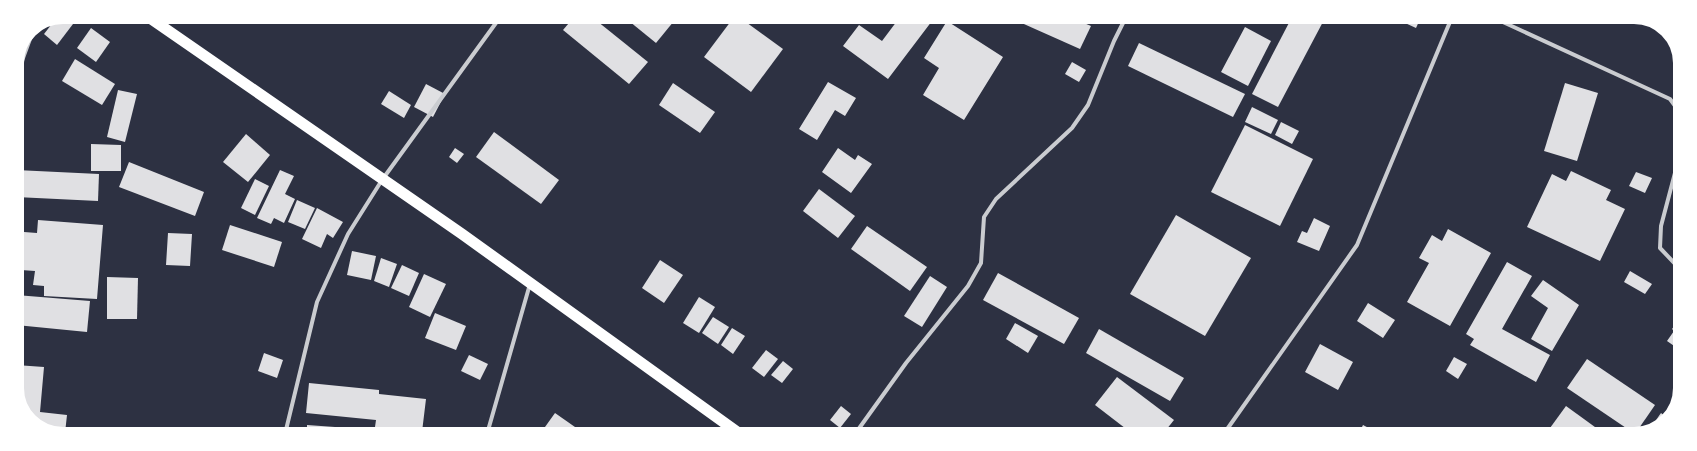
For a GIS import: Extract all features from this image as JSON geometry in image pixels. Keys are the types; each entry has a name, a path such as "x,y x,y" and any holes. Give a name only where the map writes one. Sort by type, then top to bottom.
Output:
{"highway":[{"path":"157,23 530,283 732,428"}],"street":[{"path":"287,428 317,302 348,234 382,180 496,23"},
{"path":"859,428 906,364 968,286 981,263 984,217 996,199 1072,128 1088,105 1114,41 1123,23"},
{"path":"1228,428 1357,245 1450,23"},
{"path":"1505,23 1670,100 1674,105"},
{"path":"1674,177 1661,226 1660,248 1674,263"},
{"path":"489,428 530,283"}],"building":[{"path":"64,23 73,24 57,45 44,34 51,25"},
{"path":"569,23 599,23 648,62 629,84 563,30"},
{"path":"631,23 672,23 656,43"},
{"path":"730,23 747,23 783,49 751,92 704,57"},
{"path":"896,23 930,23 888,79 843,46 859,25 882,41"},
{"path":"946,23 950,23 1003,57 964,120 923,95 939,68 924,58"},
{"path":"1022,23 1084,23 1091,26 1080,49"},
{"path":"1289,23 1322,23 1278,107 1252,94"},
{"path":"1405,23 1418,23 1416,28"},
{"path":"1245,27 1271,41 1248,86 1221,72"},
{"path":"91,28 110,42 96,62 77,48"},
{"path":"1139,43 1245,94 1233,117 1128,66"},
{"path":"75,59 115,84 102,105 62,81"},
{"path":"1072,62 1086,70 1079,82 1065,74"},
{"path":"828,82 856,98 845,116 835,110 817,140 799,129"},
{"path":"673,83 715,112 700,133 659,105"},
{"path":"1565,83 1598,93 1577,161 1544,151"},
{"path":"426,84 445,94 433,117 414,107"},
{"path":"118,90 137,94 125,142 107,137"},
{"path":"389,91 411,105 404,118 381,104"},
{"path":"1252,107 1278,120 1271,134 1245,122"},
{"path":"1281,122 1299,131 1292,144 1275,135"},
{"path":"1245,125 1313,159 1280,226 1211,192"},
{"path":"494,132 559,180 541,204 476,157"},
{"path":"246,134 270,155 248,182 223,162"},
{"path":"91,144 121,145 121,171 91,171"},
{"path":"455,148 464,154 457,163 449,157"},
{"path":"838,148 855,160 858,155 872,164 851,193 822,172"},
{"path":"129,162 204,192 195,216 119,187"},
{"path":"23,170 99,174 98,201 23,197"},
{"path":"280,170 294,176 285,194 295,199 284,223 274,218 271,224 257,218"},
{"path":"1571,171 1611,190 1606,200 1625,209 1600,261 1527,227 1552,174 1566,181"},
{"path":"1636,172 1652,178 1645,193 1629,186"},
{"path":"255,179 269,186 255,215 241,208"},
{"path":"819,189 855,216 838,238 803,211"},
{"path":"297,200 315,208 305,229 288,222"},
{"path":"317,208 343,222 333,238 327,234 321,248 302,239"},
{"path":"1176,215 1251,258 1205,336 1130,294"},
{"path":"1314,218 1330,226 1319,251 1297,242 1302,231 1307,233"},
{"path":"38,220 103,225 97,299 44,296 44,286 33,285 35,271 23,270 23,245 24,232 37,233"},
{"path":"230,225 282,242 274,267 222,250"},
{"path":"867,226 927,267 910,291 851,249"},
{"path":"1448,229 1491,253 1450,326 1407,302 1429,263 1419,258 1432,235 1442,241"},
{"path":"168,233 192,234 190,266 166,265"},
{"path":"352,251 376,256 371,280 347,275"},
{"path":"381,258 397,264 389,287 374,281"},
{"path":"660,260 683,275 664,303 642,288"},
{"path":"1507,262 1532,276 1502,329 1550,355 1536,382 1470,345 1474,339 1466,334"},
{"path":"402,265 419,273 409,296 391,288"},
{"path":"1630,271 1652,284 1645,294 1624,282"},
{"path":"998,273 1079,318 1064,344 983,300"},
{"path":"424,274 446,284 430,317 409,307"},
{"path":"930,276 947,287 922,327 904,316"},
{"path":"107,277 138,278 137,319 107,319"},
{"path":"1543,280 1579,305 1552,351 1531,339 1548,308 1531,296"},
{"path":"23,296 90,301 87,332 23,326"},
{"path":"699,297 715,307 699,333 683,323"},
{"path":"1368,303 1395,320 1383,338 1357,321"},
{"path":"435,313 466,326 456,350 425,338"},
{"path":"713,317 729,327 718,344 702,333"},
{"path":"1015,323 1038,336 1028,353 1006,339"},
{"path":"732,328 745,336 733,354 721,345"},
{"path":"1099,329 1184,378 1170,401 1086,353"},
{"path":"1674,331 1674,346 1667,341"},
{"path":"1320,344 1353,362 1338,390 1305,372"},
{"path":"766,350 778,359 764,377 752,368"},
{"path":"264,353 283,360 277,378 258,371"},
{"path":"469,355 488,364 480,380 461,371"},
{"path":"1454,357 1467,364 1458,379 1446,371"},
{"path":"1587,359 1655,405 1640,427 1626,428 1567,388"},
{"path":"783,361 793,369 782,383 771,375"},
{"path":"23,366 44,367 40,412 67,415 66,428 64,428 43,423 33,414 24,398"},
{"path":"1117,377 1174,420 1168,428 1125,428 1095,405"},
{"path":"309,383 379,390 379,394 426,399 422,428 375,427 376,420 306,413"},
{"path":"841,406 851,414 840,428 830,420"},
{"path":"1566,406 1596,428 1550,428"},
{"path":"555,413 576,428 544,428"},
{"path":"1661,413 1663,415 1658,420 1655,422"},
{"path":"307,425 349,428 307,428"},
{"path":"1363,425 1369,428 1362,428"}]}
